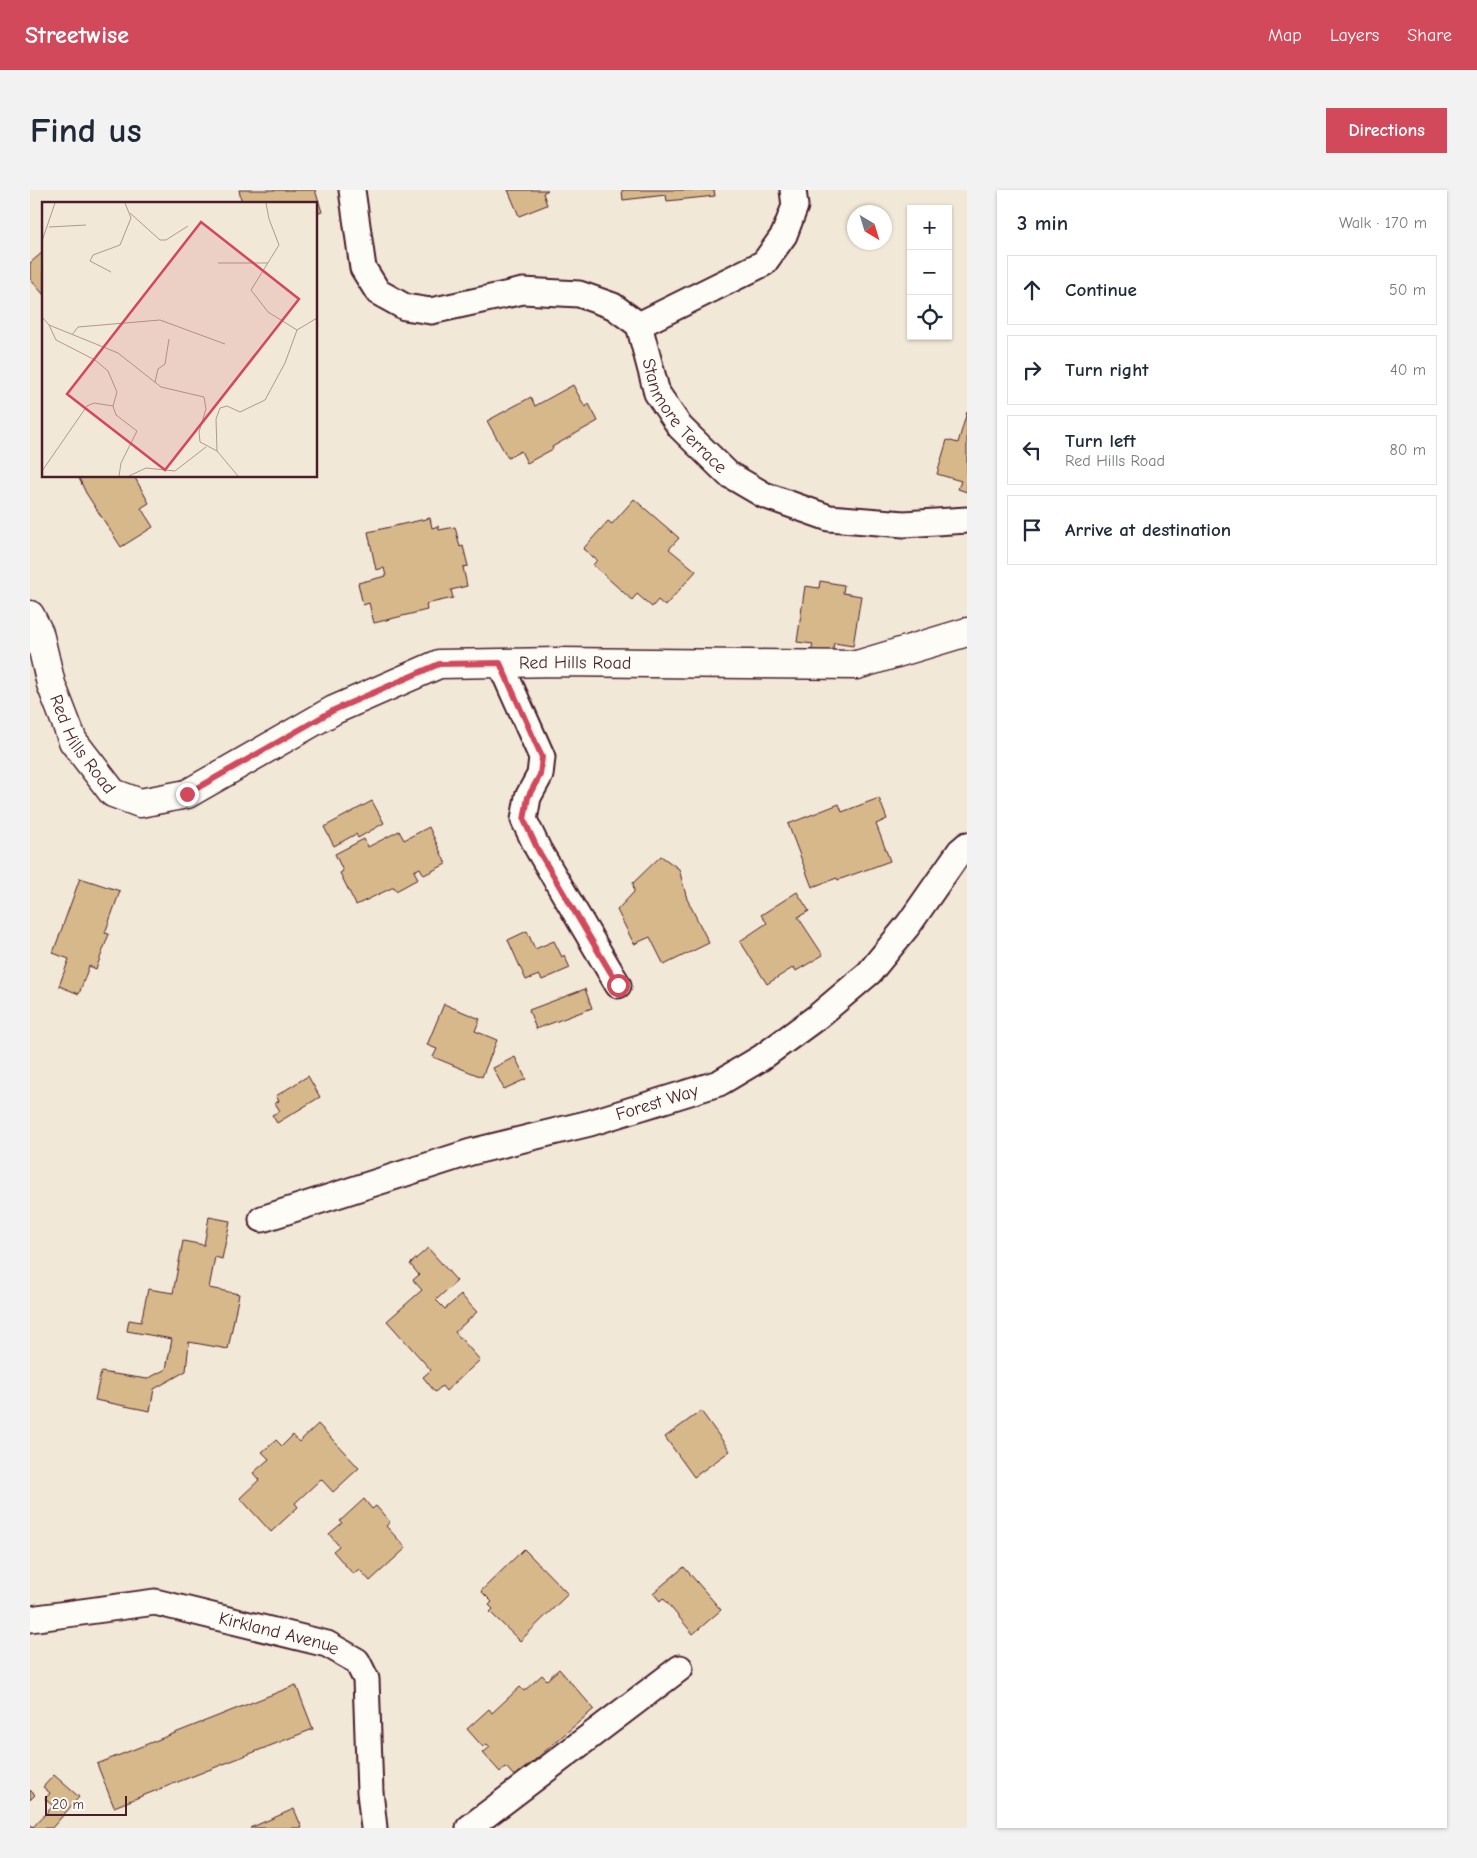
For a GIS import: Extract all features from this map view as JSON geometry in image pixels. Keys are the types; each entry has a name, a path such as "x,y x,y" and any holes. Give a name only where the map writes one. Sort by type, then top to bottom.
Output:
{"main road":[{"name":"Red Hills Road","path":"30,615 39,633 51,684 73,741 113,793 140,804 187,794 334,710 439,664 857,665 967,632"}],"street":[{"path":"352,190 363,268 378,292 405,306 431,311 523,291 579,294 613,306 639,325 764,263 784,235 794,206 793,190"},
{"name":"Stanmore Terrace","path":"639,325 657,393 680,426 728,474 764,495 830,518 904,524 967,520"},
{"path":"500,663 542,757 540,775 528,797 524,820 538,850 618,985"},
{"name":"Forest Way","path":"262,1219 471,1152 590,1123 719,1083 761,1058 817,1018 868,973 909,924 960,851 967,845"},
{"name":"Kirkland Avenue","path":"30,1619 155,1602 327,1644 357,1661 366,1679 370,1792 374,1828"},
{"path":"469,1828 680,1668"}],"building":[{"path":"239,190 315,190 322,212 318,213 318,202 242,202"},
{"path":"508,190 548,190 543,193 547,205 519,216"},
{"path":"622,190 714,190 715,196 667,201 666,195 623,200"},
{"path":"42,253 42,293 30,279 30,263"},
{"path":"573,385 585,407 589,404 598,421 527,463 521,451 508,458 487,421 531,397 535,406"},
{"path":"967,412 967,492 958,489 961,481 937,474 947,440 958,443"},
{"path":"79,478 135,478 149,503 141,508 153,527 121,547 86,493"},
{"path":"634,499 679,538 669,549 696,571 665,606 658,600 652,607 637,594 632,600 593,565 597,560 583,549 608,521 612,524"},
{"path":"430,518 432,528 438,526 439,530 455,527 460,547 463,546 468,566 463,567 467,586 451,590 453,598 426,604 427,610 374,623 369,603 363,605 358,583 386,576 384,568 376,570 368,532"},
{"path":"820,581 844,585 843,593 861,596 853,646 834,643 832,656 811,653 813,644 797,642 805,586 819,588"},
{"path":"879,798 887,819 876,824 890,861 838,880 837,878 812,887 788,824 839,804 842,812"},
{"path":"372,801 384,823 358,838 356,834 334,846 324,827"},
{"path":"429,827 446,864 424,875 420,868 414,871 418,879 396,891 394,887 356,905 340,873 343,871 335,854 364,839 368,847 399,831 404,840"},
{"path":"661,856 679,869 687,899 709,943 664,965 650,937 634,944 617,910 634,892 633,883"},
{"path":"80,878 120,891 105,933 109,934 96,969 89,966 79,994 59,986 69,959 53,953"},
{"path":"797,892 809,911 798,917 823,955 796,971 794,967 767,984 740,941 767,923 761,915"},
{"path":"527,931 535,949 554,941 570,968 542,980 539,975 526,980 508,940"},
{"path":"585,989 592,1008 536,1029 529,1010"},
{"path":"444,1004 480,1019 475,1031 497,1040 482,1077 433,1057 437,1049 427,1045"},
{"path":"515,1057 526,1079 504,1089 493,1068"},
{"path":"308,1076 320,1097 277,1123 272,1115 280,1111 275,1103 279,1101 276,1096"},
{"path":"209,1217 230,1221 222,1259 215,1257 209,1288 239,1294 228,1349 189,1342 186,1371 154,1389 150,1411 95,1400 101,1372 147,1379 166,1369 172,1339 127,1331 129,1320 141,1322 148,1289 173,1293 183,1241 204,1245"},
{"path":"428,1248 457,1281 436,1300 445,1309 461,1295 477,1312 455,1332 480,1360 446,1391 442,1386 435,1392 423,1377 431,1370 387,1321 422,1290 413,1280 419,1275 410,1264"},
{"path":"701,1411 730,1451 694,1477 665,1437"},
{"path":"318,1424 359,1468 333,1492 321,1479 295,1503 298,1507 271,1532 240,1498 259,1480 253,1473 269,1459 262,1452 276,1440 282,1446 293,1435 299,1442"},
{"path":"364,1499 372,1509 376,1506 390,1522 386,1526 406,1548 370,1581 359,1569 353,1574 333,1551 339,1546 329,1534"},
{"path":"524,1549 568,1594 520,1641 490,1612 493,1609 489,1605 492,1602 481,1591"},
{"path":"684,1567 721,1610 693,1634 663,1598 660,1601 653,1593"},
{"path":"559,1669 594,1709 515,1777 506,1767 500,1772 483,1753 490,1747 487,1744 483,1747 467,1729 489,1709 492,1713 520,1687 524,1691 542,1675 547,1680"},
{"path":"296,1685 313,1729 114,1807 97,1764"},
{"path":"54,1775 79,1797 52,1828 30,1828 30,1824 33,1827 53,1806 45,1799 50,1793 43,1787"},
{"path":"30,1790 35,1795 30,1800"},
{"path":"294,1809 302,1828 250,1828"}],"route":[{"path":"187,794 334,710 439,664 500,663 542,757 540,775 528,797 524,820 538,850 618,985"}]}
